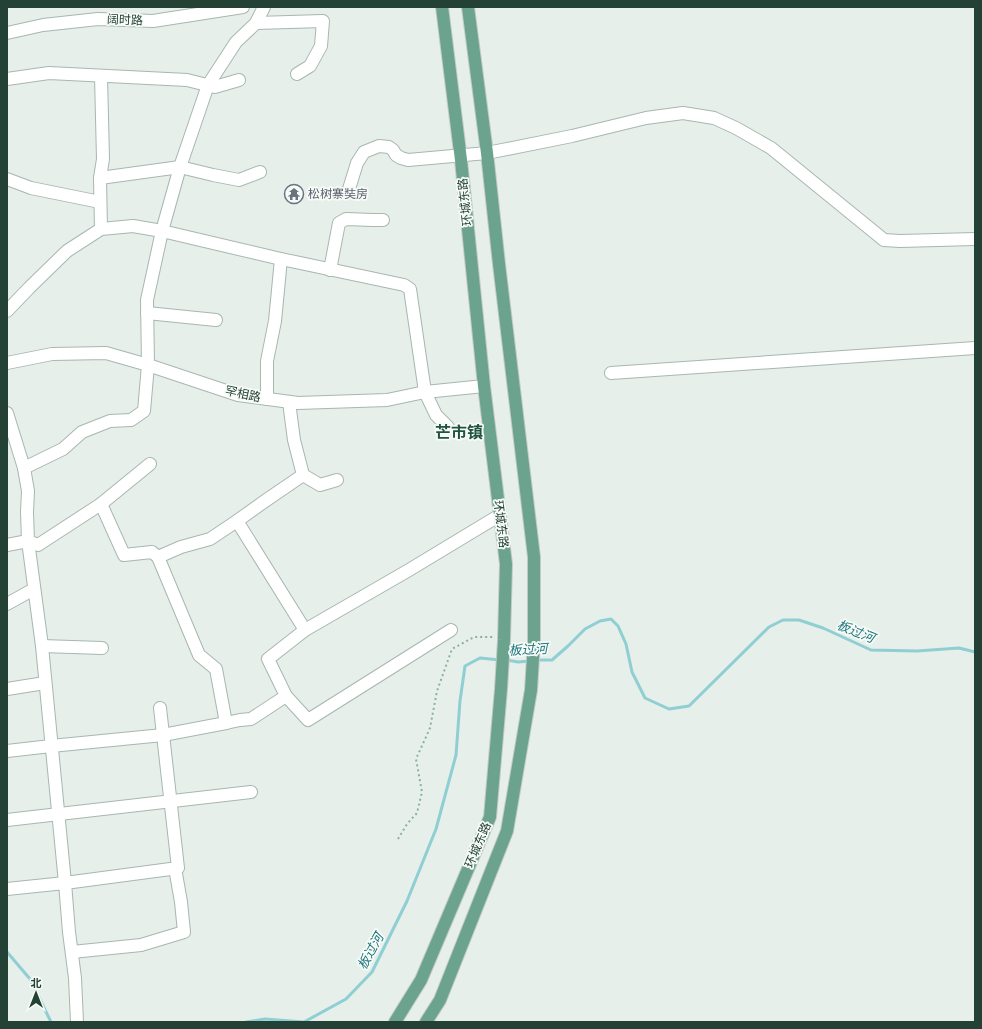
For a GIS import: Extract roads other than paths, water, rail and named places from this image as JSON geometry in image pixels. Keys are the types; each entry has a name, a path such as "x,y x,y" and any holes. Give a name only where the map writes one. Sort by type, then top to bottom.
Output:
{"main road":[{"name":"环城东路","path":"395,1022 421,980 490,817 504,639 506,564 484,386 460,155 442,7"},
{"name":"环城东路","path":"426,1022 440,1000 507,831 531,690 534,642 534,557 487,152 468,7"}],"street":[{"name":"阔时路","path":"7,33 43,25 98,19 153,21 243,7"},
{"path":"24,468 62,449 82,432 110,421 131,420 144,411 148,365 147,300 162,231 180,167 208,85 236,42 256,23 264,7"},
{"path":"256,23 323,21 321,46 310,66 297,74"},
{"path":"7,79 49,73 187,80 215,87 239,80"},
{"path":"101,76 103,159 100,178 101,229"},
{"path":"349,189 357,163 364,152 379,146 389,147 396,155 408,160 460,155 487,152 572,136 646,118 683,113 714,118 736,128 771,148 884,240 975,239"},
{"path":"100,178 180,167 239,180 260,172"},
{"path":"7,179 31,188 100,202"},
{"path":"330,270 339,223 346,219 383,220"},
{"path":"7,311 67,251 101,229 133,226 162,231 330,270 404,285 410,289 425,392 436,415 448,427"},
{"path":"267,398 267,361 275,321 281,259"},
{"path":"147,314 216,320"},
{"path":"611,373 975,348"},
{"name":"罕相路","path":"7,363 52,354 106,353 238,394 298,403 388,400 425,392 484,386"},
{"path":"289,402 294,440 303,475 320,485 337,480"},
{"path":"7,413 24,468 28,491 28,541 42,646 69,932 75,978 77,1022"},
{"path":"7,545 28,541 38,545 101,504 150,464"},
{"path":"158,557 181,547 210,539 303,475"},
{"path":"101,504 124,555 152,552 158,557 199,655 216,669 226,723"},
{"path":"451,630 308,720 286,696 268,659 305,630 410,570 500,515"},
{"path":"237,521 305,630"},
{"path":"7,604 34,589"},
{"path":"42,646 102,648"},
{"path":"7,689 45,683"},
{"path":"7,752 163,735 251,719 286,696"},
{"path":"7,889 178,868 160,708"},
{"path":"7,820 251,792"},
{"path":"72,952 141,945 184,932 181,902 175,868"}],"waterway":[{"name":"板过河","path":"536,660 552,660 585,629 600,621 611,619 618,626 626,644 632,672 645,698 669,709 689,706 769,627 783,620 799,620 823,628 871,650 917,651 959,648 975,652"},
{"name":"板过河","path":"246,1022 265,1019 304,1022 346,999 372,972 407,901 436,829 456,755 460,701 465,666 480,658 500,660"},
{"name":"板过河","path":"506,660 518,662 530,661"},
{"name":"板过河","path":"7,952 30,979 51,1022"}],"place":[{"name":"松树寨奘房","path":"294,194"}],"district":[{"name":"芒市镇","path":"459,432"}]}
